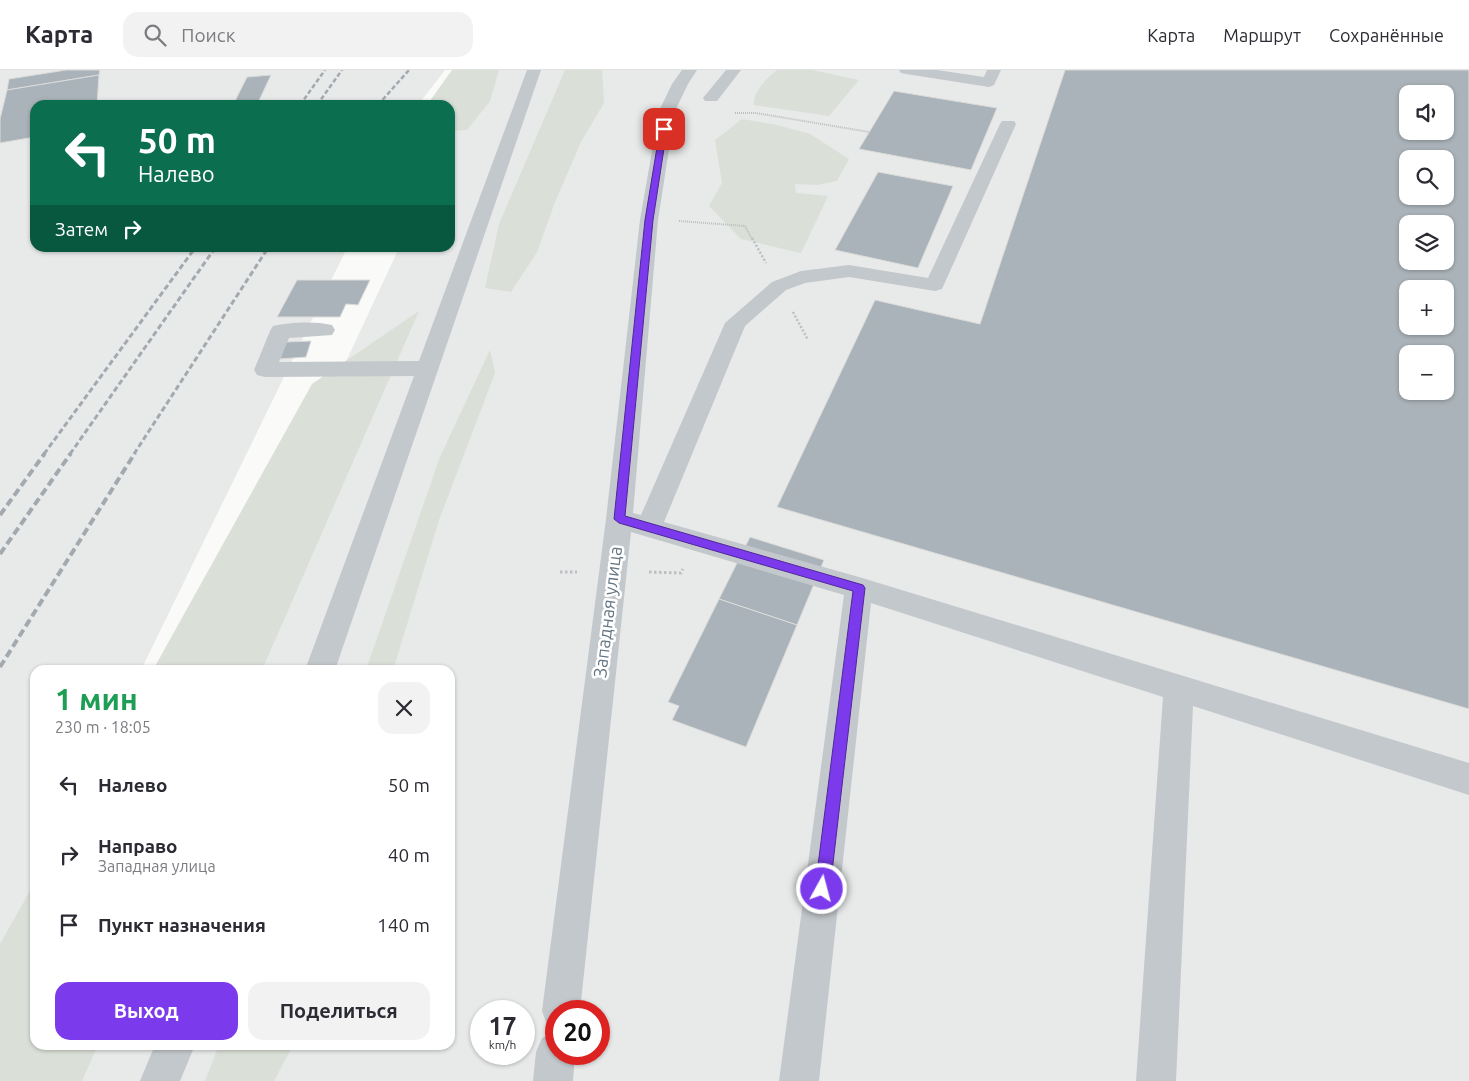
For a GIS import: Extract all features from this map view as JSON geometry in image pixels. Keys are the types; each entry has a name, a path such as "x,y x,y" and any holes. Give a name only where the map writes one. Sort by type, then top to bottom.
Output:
{"street":[{"path":"322,665 426,368 465,241 534,70"},
{"name":"Западная улица","path":"562,1000 619,519 649,220 667,111 680,84 690,70"},
{"path":"711,98 734,70"},
{"path":"906,70 989,82 994,70"},
{"path":"649,527 736,323 779,286 801,278 849,272 935,285 1008,124"},
{"path":"324,330 281,331 265,370 426,368"},
{"path":"619,519 859,588 1469,779"},
{"path":"799,1081 859,588"},
{"path":"1156,1081 1180,688"},
{"path":"160,1081 172,1050"},
{"path":"553,1081 555,1065"}],"path":[{"path":"726,112 756,113 869,132"},
{"path":"649,220 745,226 808,340"}],"shaded area":[{"path":"0,70 445,70 422,100 30,100 30,252 345,252 143,665 30,665 30,897 0,958"},
{"path":"452,70 499,70 490,101 467,130 455,131 455,100 431,100"},
{"path":"482,70 1469,70 1469,1081 10,1081 32,1050 455,1050 455,665 204,665 397,252 455,252 455,127"},
{"path":"565,70 602,70 604,103 581,142 555,202 537,252 511,292 485,288 499,224"},
{"path":"777,70 812,70 859,80 829,116 754,105 758,90"},
{"path":"742,119 777,125 810,134 849,159 837,181 817,185 795,184 796,193 828,196 801,253 741,239 709,206 722,183 715,140"},
{"path":"419,311 264,665 156,665 312,384"},
{"path":"490,350 495,373 439,520 395,665 368,665 440,457"},
{"path":"30,891 30,1050 96,1050 82,1081 0,1081 0,944"},
{"path":"217,1050 290,1050 274,1081 205,1081"}],"building":[{"path":"66,70 100,70 99,75 7,90 9,79"},
{"path":"1065,70 1469,70 1469,709 777,507 875,300 980,324"},
{"path":"99,75 97,100 30,100 30,138 0,143 0,119 7,90"},
{"path":"271,75 259,100 236,100 247,77"},
{"path":"894,91 997,108 971,170 859,149"},
{"path":"878,172 953,186 918,268 835,250"},
{"path":"297,280 370,280 358,305 346,304 340,317 277,317"},
{"path":"311,341 306,357 280,359 285,342"},
{"path":"750,537 824,560 797,625 719,599"},
{"path":"719,599 797,625 746,747 672,720 679,706 668,702"}],"railway":[{"path":"304,100 325,70"},
{"path":"321,100 342,70"},
{"path":"382,100 409,70"},
{"path":"44,454 192,252"},
{"path":"70,454 212,252"},
{"path":"134,454 265,252"},
{"path":"0,515 45,453"},
{"path":"0,554 71,453"},
{"path":"0,667 135,453"}],"route":[{"path":"664,129 649,220 619,519 859,588 822,889"}]}
